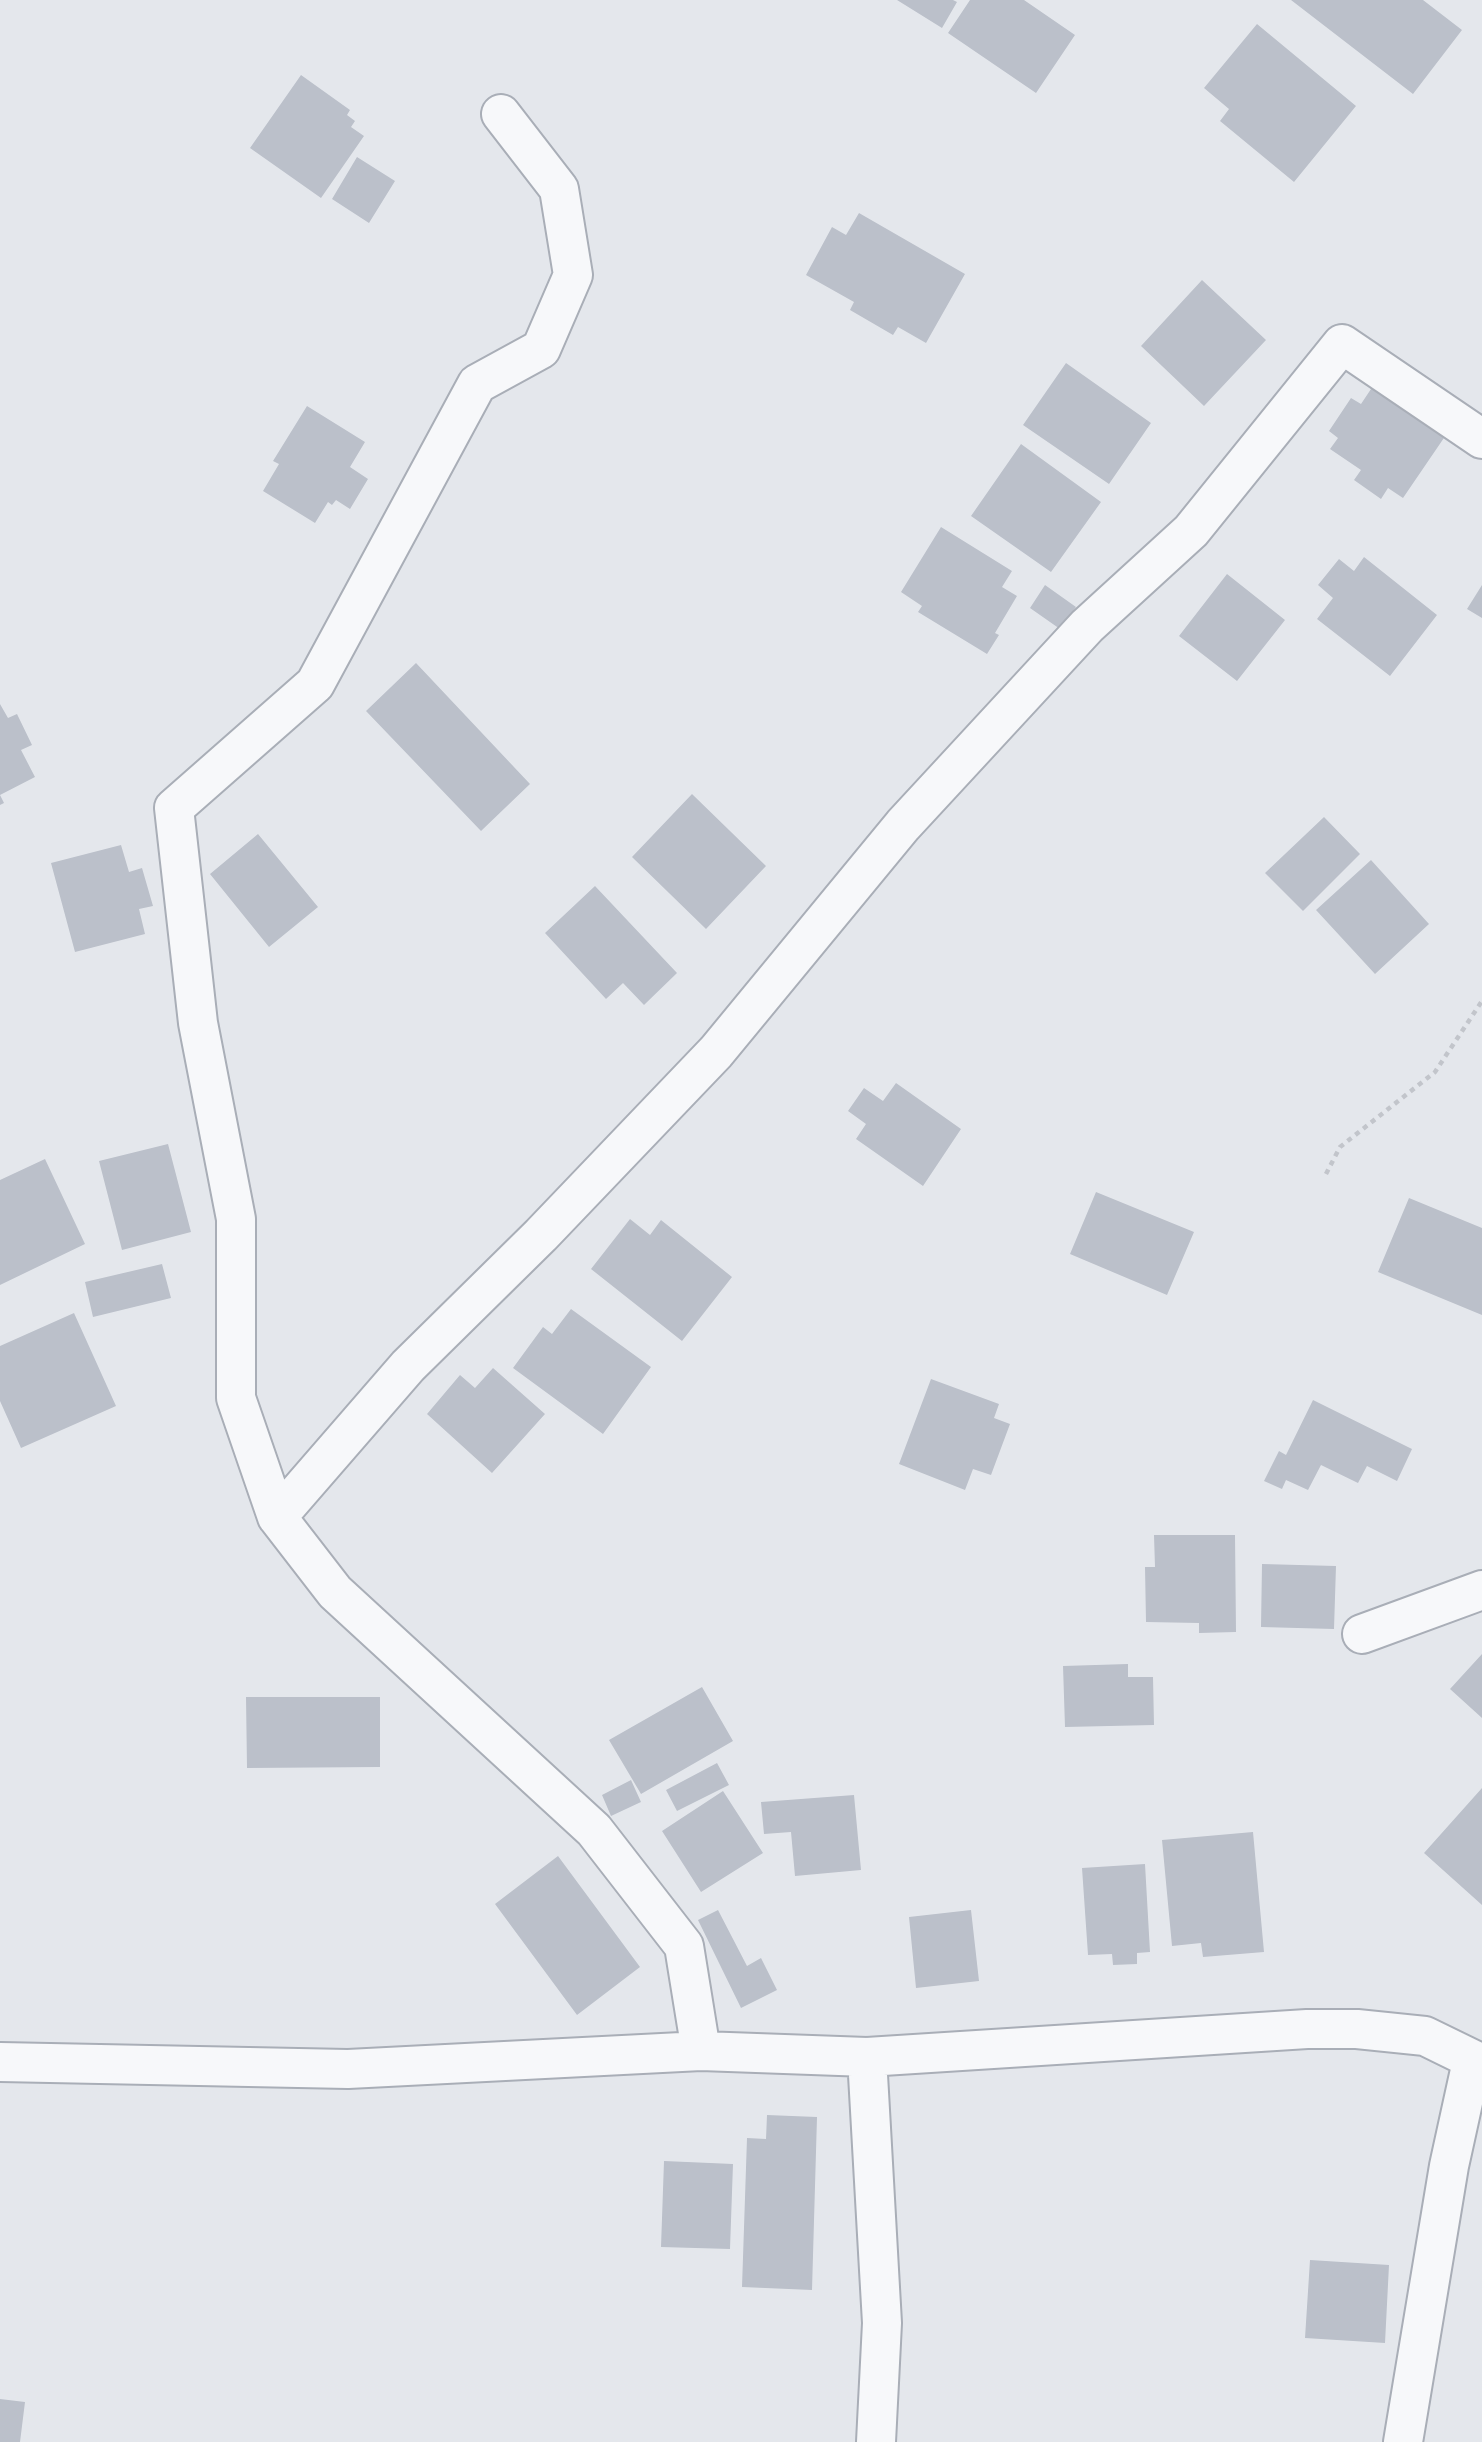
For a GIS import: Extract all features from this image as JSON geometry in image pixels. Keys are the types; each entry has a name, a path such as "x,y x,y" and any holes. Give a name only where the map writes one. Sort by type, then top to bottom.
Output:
{"street":[{"path":"501,114 559,189 573,275 541,349 477,384 315,684 174,807 198,1023 236,1219 236,1398 277,1517 335,1592 594,1830 684,1946 701,2052"},
{"path":"277,1517 408,1366 541,1234 716,1052 931,795 1087,626 1191,531 1342,344 1482,439"},
{"path":"1362,1634 1482,1590"},
{"path":"0,2062 348,2069 701,2052 867,2057 1307,2029 1357,2029 1424,2036 1477,2063 1449,2166 1403,2442"},
{"path":"867,2057 882,2323 876,2442"}],"path":[{"path":"1326,1174 1340,1147 1435,1072 1482,1001"}],"building":[{"path":"897,0 953,0 957,2 942,28"},
{"path":"970,0 1024,0 1075,35 1036,93 948,33"},
{"path":"1291,0 1423,0 1462,30 1413,94"},
{"path":"1257,24 1356,106 1294,182 1220,121 1229,109 1204,88"},
{"path":"301,75 350,110 347,115 355,121 351,127 364,136 321,198 250,148"},
{"path":"357,157 395,181 369,223 332,199"},
{"path":"859,213 965,274 926,343 898,327 893,335 850,310 854,302 806,275 832,227 846,235"},
{"path":"1202,280 1266,340 1204,406 1141,346"},
{"path":"1066,363 1151,423 1109,484 1023,425"},
{"path":"1375,383 1448,432 1403,498 1388,488 1381,499 1354,480 1361,470 1330,449 1338,438 1329,431 1351,398 1361,404"},
{"path":"307,406 365,442 350,467 368,479 350,509 336,500 332,505 328,502 315,523 263,491 279,464 273,461"},
{"path":"1021,444 1101,502 1051,572 971,516"},
{"path":"941,527 1012,571 1002,587 1017,596 995,633 999,635 987,654 918,612 922,606 901,592"},
{"path":"1364,557 1437,615 1390,676 1317,619 1333,598 1318,585 1339,559 1354,571"},
{"path":"1227,574 1285,620 1237,681 1179,636"},
{"path":"1045,585 1076,607 1060,629 1030,608"},
{"path":"1482,585 1482,618 1467,609"},
{"path":"416,663 530,784 481,831 366,711"},
{"path":"0,704 8,718 17,714 32,745 21,750 35,777 0,795"},
{"path":"692,794 766,866 706,929 632,857"},
{"path":"1324,817 1360,854 1303,911 1265,873"},
{"path":"258,834 318,907 269,947 210,874"},
{"path":"121,845 129,872 142,868 153,906 139,909 145,934 75,952 51,863"},
{"path":"1371,860 1429,924 1375,974 1316,910"},
{"path":"595,886 677,973 644,1005 623,983 606,999 545,933"},
{"path":"896,1083 961,1129 923,1186 856,1139 866,1124 848,1111 864,1088 883,1101"},
{"path":"168,1144 191,1232 122,1250 99,1161"},
{"path":"45,1159 85,1244 0,1285 0,1180"},
{"path":"1096,1192 1194,1232 1167,1295 1070,1254"},
{"path":"1409,1198 1482,1228 1482,1315 1378,1272"},
{"path":"630,1219 650,1235 661,1220 732,1277 682,1341 591,1269"},
{"path":"162,1264 171,1298 93,1317 85,1282"},
{"path":"571,1309 651,1367 603,1434 513,1368 543,1327 552,1334"},
{"path":"74,1313 116,1406 21,1448 0,1401 0,1346"},
{"path":"493,1368 545,1414 492,1473 427,1414 460,1375 475,1388"},
{"path":"931,1379 999,1404 994,1418 1010,1424 991,1475 973,1469 965,1490 899,1464"},
{"path":"1313,1400 1412,1449 1397,1481 1367,1466 1358,1483 1321,1465 1308,1490 1286,1480 1282,1489 1264,1481 1279,1451 1286,1455"},
{"path":"1154,1535 1235,1535 1236,1632 1199,1633 1199,1623 1146,1622 1145,1567 1155,1567"},
{"path":"1262,1564 1336,1566 1334,1629 1261,1627"},
{"path":"1482,1654 1482,1718 1450,1689"},
{"path":"1128,1664 1128,1677 1153,1677 1154,1725 1065,1727 1063,1666"},
{"path":"702,1687 733,1741 641,1794 609,1740"},
{"path":"246,1697 380,1697 380,1767 247,1768"},
{"path":"717,1763 729,1785 677,1811 666,1790"},
{"path":"631,1780 641,1802 611,1816 602,1795"},
{"path":"1482,1788 1482,1905 1424,1853"},
{"path":"723,1791 763,1853 701,1892 662,1831"},
{"path":"854,1795 861,1870 795,1876 791,1832 764,1834 761,1802"},
{"path":"1253,1832 1264,1952 1203,1957 1201,1943 1172,1946 1162,1840"},
{"path":"558,1856 640,1967 577,2015 495,1904"},
{"path":"1145,1864 1150,1952 1137,1953 1137,1964 1113,1965 1112,1954 1088,1955 1082,1868"},
{"path":"718,1910 747,1966 761,1958 777,1990 741,2008 698,1920"},
{"path":"971,1910 979,1981 916,1988 909,1917"},
{"path":"767,2115 817,2117 812,2290 742,2287 747,2138 766,2139"},
{"path":"664,2161 733,2164 730,2249 661,2247"},
{"path":"1310,2260 1389,2265 1385,2343 1305,2338"},
{"path":"0,2399 25,2402 20,2442 0,2442"}]}
